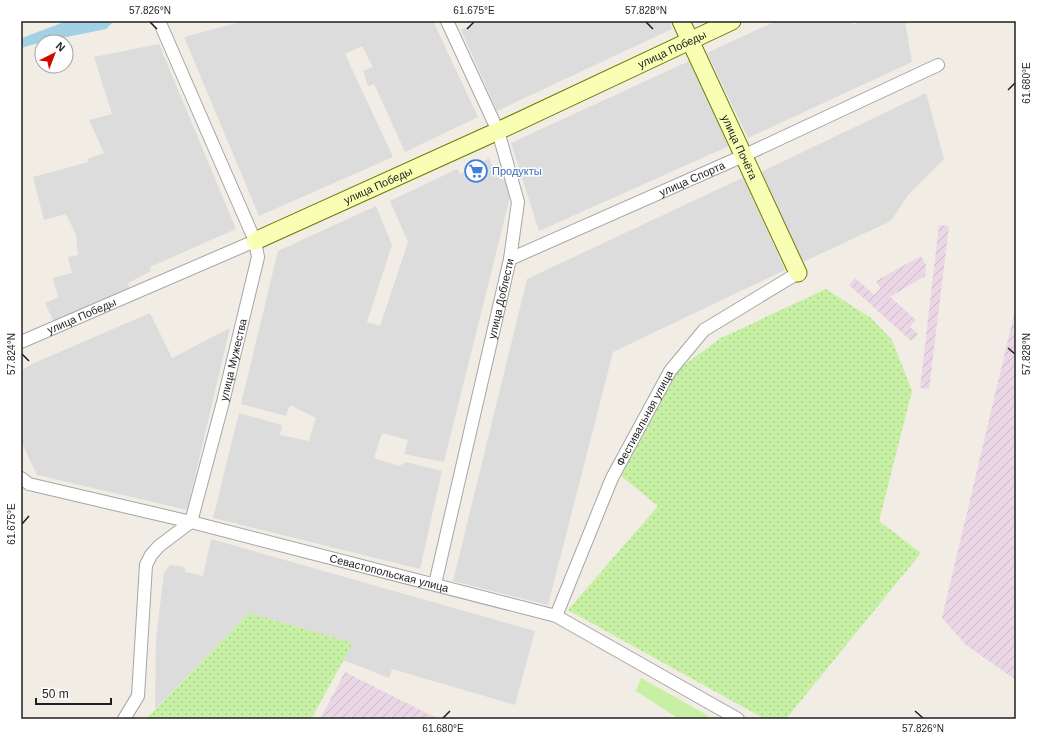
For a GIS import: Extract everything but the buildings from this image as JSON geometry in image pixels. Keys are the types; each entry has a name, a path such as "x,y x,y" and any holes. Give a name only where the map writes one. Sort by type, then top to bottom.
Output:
{"street":[{"name":"улица Почёта","path":"681,21 798,273"},
{"name":"улица Победы","path":"21,342 255,241 498,131 732,21"},
{"name":"улица Мужества","path":"162,22 255,241 258,258 223,402 191,522"},
{"name":"улица Доблести","path":"435,584 510,259 518,202 498,131 451,22"},
{"name":"улица Спорта","path":"510,259 743,156 938,65"},
{"name":"Фестивальная улица","path":"556,616 612,478 670,371 704,330 798,273"},
{"name":"Севастопольская улица","path":"21,478 29,484 191,522 556,616 719,714 738,719"},
{"path":"124,719 138,696 146,565 151,555 159,546 191,522"}],"shaded area":[{"path":"244,21 433,21 478,117 405,152 374,84 368,86 363,71 373,67 362,46 345,54 393,157 259,216 184,37"},
{"path":"480,21 669,21 672,29 497,111 461,30"},
{"path":"776,21 851,21 853,25 862,21 905,21 912,62 748,138 707,53"},
{"path":"159,44 236,229 150,267 151,271 128,283 130,289 54,322 45,303 58,297 53,278 72,273 68,257 78,255 76,235 66,214 44,220 33,177 88,162 87,159 104,153 89,120 112,114 94,57"},
{"path":"689,61 729,146 539,231 511,143"},
{"path":"926,93 944,159 908,195 891,221 803,262 761,172"},
{"path":"489,158 496,176 506,181 510,197 444,462 404,454 408,440 382,433 374,458 399,466 406,462 442,471 420,569 213,518 239,413 282,425 280,435 309,441 316,418 290,405 286,416 241,404 278,251 376,206 392,245 367,322 380,326 408,242 390,201 457,169 461,174"},
{"path":"744,177 785,270 613,352 548,605 453,581 527,279"},
{"path":"939,225 949,226 929,389 920,388"},
{"path":"921,256 926,265 925,276 890,297 916,320 910,327 918,334 911,341 849,285 855,278 874,295 880,288 876,281"},
{"path":"1016,306 1016,680 966,645 942,618"},
{"path":"150,313 172,358 230,328 187,510 37,475 21,441 21,371 32,364"},
{"path":"211,539 535,631 515,705 392,669 389,678 343,660 352,643 249,613 155,709 156,640 164,573 170,565 184,567 186,572 203,576"},
{"path":"345,672 438,719 320,719"}],"green space":[{"path":"826,289 871,318 892,340 912,391 879,521 921,553 786,719 765,719 568,610 658,506 621,476 676,371 721,338"},
{"path":"249,613 353,643 311,719 146,719"},
{"path":"641,678 707,715 709,719 679,719 636,691"}],"water":[{"path":"67,21 110,21 112,23 106,29 74,36 74,34 34,34 34,44 21,48 21,39"}],"place":[{"name":"Продукты","path":"476,171"}]}
